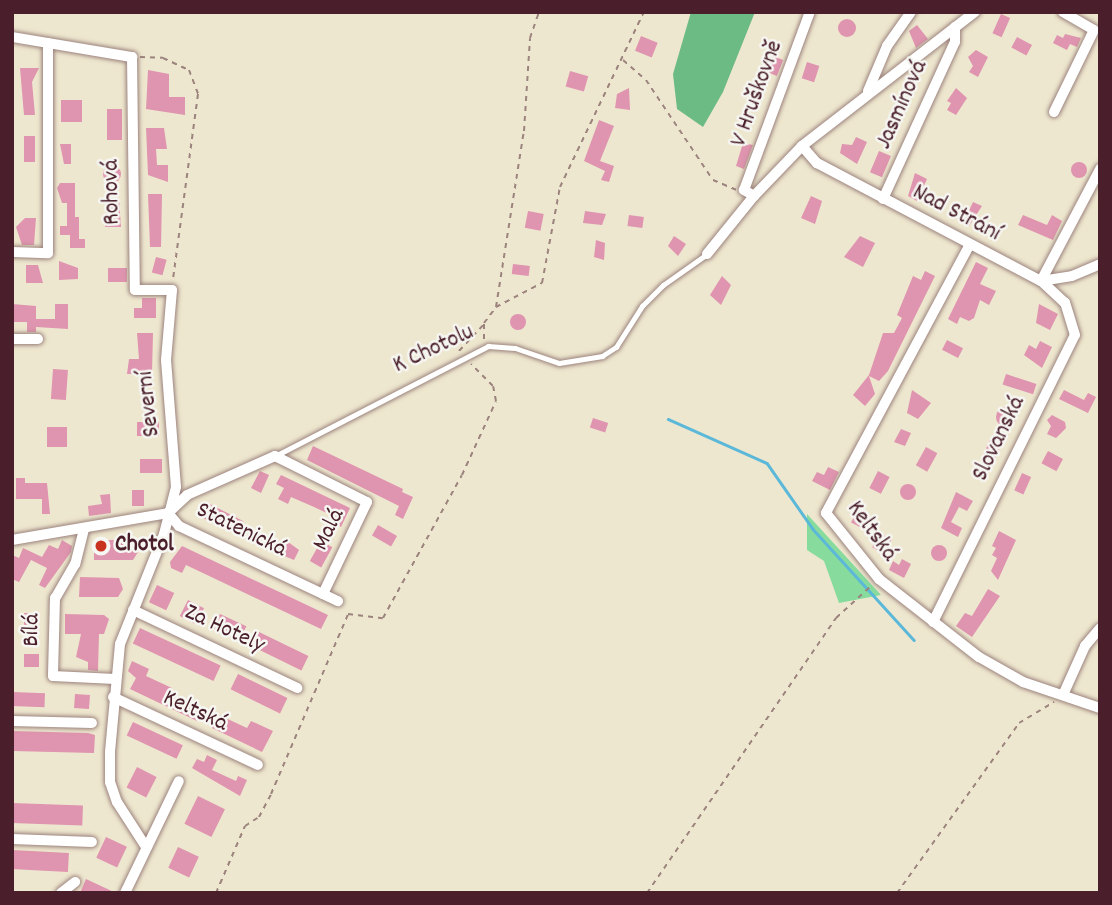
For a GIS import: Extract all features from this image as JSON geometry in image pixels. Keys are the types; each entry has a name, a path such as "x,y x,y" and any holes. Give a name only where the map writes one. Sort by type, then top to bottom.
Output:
{"street":[{"name":"V Hruškovně","path":"749,193 810,12"},
{"path":"868,91 887,46 911,12"},
{"name":"K Chotolu","path":"707,254 749,193 868,91 975,12"},
{"path":"1054,112 1094,30 1063,12"},
{"name":"Jasmínová","path":"883,199 955,41 955,27"},
{"path":"12,37 132,57"},
{"path":"12,252 48,253 48,43"},
{"name":"Rohová","path":"132,57 135,290 172,290"},
{"name":"Nad Strání","path":"802,146 817,163 969,246 1041,281"},
{"path":"1041,281 1100,169"},
{"name":"Keltská","path":"969,246 826,513 879,579 979,657 1023,682 1100,708"},
{"path":"1041,281 1072,276 1100,264"},
{"name":"Slovanská","path":"933,622 1075,335 1065,303 1041,281"},
{"name":"Severní","path":"146,847 130,827 110,782 113,697 120,644 164,534 178,464 166,360 172,290"},
{"path":"12,339 38,339"},
{"name":"K Chotolu","path":"12,540 167,513 187,495 275,456"},
{"name":"Malá","path":"275,456 367,502 323,593"},
{"name":"Statenická","path":"167,513 179,526 338,601"},
{"name":"Bílá","path":"84,529 75,564 55,598 53,676 115,679"},
{"name":"Za Hotely","path":"133,610 297,688"},
{"path":"1063,695 1085,646 1100,628"},
{"name":"Keltská","path":"113,697 258,765"},
{"path":"12,722 92,723"},
{"path":"125,893 178,781"},
{"path":"12,839 92,842"},
{"path":"61,893 75,882"}],"lane":[{"name":"K Chotolu","path":"275,456 447,364 488,346 515,348 559,363 602,356 616,347 642,306 663,285 707,254"}],"path":[{"path":"496,307 524,131 530,38 539,12"},
{"path":"447,364 496,307 542,283 560,187 644,12"},
{"path":"132,57 163,58 189,69 198,94 172,290"},
{"path":"623,60 646,80 713,180 726,190 749,193"},
{"path":"484,323 488,346"},
{"path":"216,893 245,826 259,817 271,794 348,614 383,618 440,519 496,401 492,386 480,369 461,358"},
{"path":"647,893 836,618 879,579"},
{"path":"897,893 1019,723 1063,695"}],"green space":[{"path":"691,12 755,12 723,92 703,127 677,109 673,74"},
{"path":"807,514 881,595 839,603 824,561 807,550"}],"building":[{"path":"1001,14 1010,18 1002,37 992,33"},
{"path":"847,19 853,22 856,28 853,34 847,37 841,34 838,28 841,22"},
{"path":"917,25 928,39 916,48 909,31"},
{"path":"1065,34 1081,38 1077,47 1070,44 1067,50 1053,43 1057,35 1063,38"},
{"path":"641,36 658,43 652,58 635,51"},
{"path":"1017,37 1032,45 1026,56 1011,48"},
{"path":"976,50 988,57 978,77 969,72 973,66 968,57"},
{"path":"773,56 783,60 777,76 767,72"},
{"path":"807,62 819,66 814,82 802,78"},
{"path":"20,68 39,68 32,82 35,115 24,115"},
{"path":"148,70 169,74 169,97 185,97 185,115 146,109"},
{"path":"570,71 588,76 584,92 566,86"},
{"path":"629,88 630,110 615,108 617,94"},
{"path":"956,88 967,98 956,115 947,110 951,103 947,101"},
{"path":"61,100 82,100 82,122 61,122"},
{"path":"107,109 122,109 122,140 107,140"},
{"path":"599,120 614,126 600,161 614,166 609,182 601,180 605,171 584,161"},
{"path":"146,128 164,128 167,149 156,149 157,165 168,165 168,182 148,175"},
{"path":"24,136 35,136 35,162 24,162"},
{"path":"856,137 867,142 857,164 840,153 842,144 852,145"},
{"path":"743,143 753,145 744,169 736,166"},
{"path":"60,144 71,144 71,164 64,164"},
{"path":"879,151 891,156 882,177 870,172"},
{"path":"1079,162 1085,164 1085,176 1079,178 1073,176 1071,170 1073,164"},
{"path":"108,165 116,165 121,174 119,181 108,183 103,178 103,170"},
{"path":"915,173 927,179 917,201 908,196"},
{"path":"60,183 75,183 75,217 79,217 79,239 85,239 85,248 70,248 70,235 60,235 60,226 67,226 67,203 62,203 57,188"},
{"path":"148,194 162,194 161,247 150,247"},
{"path":"811,196 822,201 815,224 801,218"},
{"path":"107,199 119,199 121,227 105,227"},
{"path":"973,202 982,206 969,226 963,223"},
{"path":"528,211 544,214 540,231 525,228"},
{"path":"585,211 606,214 602,225 583,223"},
{"path":"629,215 644,217 642,228 627,226"},
{"path":"1023,215 1047,225 1052,215 1062,221 1053,240 1018,225"},
{"path":"25,218 36,218 34,245 22,245 16,227"},
{"path":"674,236 686,244 678,256 668,246"},
{"path":"860,236 875,243 863,267 844,257"},
{"path":"596,240 605,243 604,260 594,257"},
{"path":"156,257 167,260 162,275 152,272"},
{"path":"59,261 78,268 78,279 59,280"},
{"path":"976,262 988,268 980,284 996,291 989,305 980,300 974,318 969,321 960,317 957,324 948,319"},
{"path":"513,264 530,266 529,276 512,274"},
{"path":"26,265 38,265 43,283 26,283"},
{"path":"108,268 127,268 127,282 108,282"},
{"path":"925,271 935,276 888,371 879,381 869,376 875,394 865,406 853,395 869,375 883,333 894,333 902,318 897,315 913,276 921,280"},
{"path":"722,276 731,285 721,305 710,295"},
{"path":"142,298 156,298 156,318 134,318 134,308 142,308"},
{"path":"12,304 36,306 36,319 55,319 55,304 68,304 68,329 36,327 36,332 27,332 27,322 12,322"},
{"path":"1039,304 1058,314 1050,330 1036,323"},
{"path":"515,314 521,314 526,322 524,328 515,330 510,325 510,319"},
{"path":"137,333 153,333 152,374 127,374 129,359 139,359"},
{"path":"947,340 963,348 958,358 942,350"},
{"path":"1040,341 1052,347 1042,368 1024,355 1029,345 1036,349"},
{"path":"53,369 68,370 66,400 51,399"},
{"path":"1006,374 1036,384 1033,394 1003,384"},
{"path":"912,390 931,403 918,419 907,413"},
{"path":"1064,390 1084,400 1088,393 1096,397 1088,413 1059,399"},
{"path":"1006,407 1013,410 1016,417 1013,424 1006,427 999,424 996,417 999,410"},
{"path":"1052,415 1065,422 1066,428 1056,438 1047,434 1051,426 1047,420"},
{"path":"593,418 608,423 605,432 590,428"},
{"path":"137,422 159,422 159,436 137,436"},
{"path":"47,427 67,427 67,447 47,447"},
{"path":"901,429 911,433 905,446 894,442"},
{"path":"990,440 1001,445 994,459 983,455"},
{"path":"313,446 403,489 402,492 413,497 403,519 395,515 399,506 307,460"},
{"path":"926,447 937,453 927,472 916,465"},
{"path":"1048,451 1063,459 1056,471 1041,463"},
{"path":"140,459 162,459 162,473 140,473"},
{"path":"828,467 839,472 830,490 812,481 817,472 824,475"},
{"path":"260,471 269,475 261,493 251,488"},
{"path":"878,471 890,477 881,494 869,488"},
{"path":"1022,473 1031,477 1023,494 1014,490"},
{"path":"281,475 350,508 341,527 329,521 331,515 314,507 291,497 288,504 278,499 284,488 276,484"},
{"path":"16,478 25,478 25,483 47,483 50,514 42,514 42,499 16,499"},
{"path":"905,484 911,484 916,492 914,498 905,500 900,495 900,489"},
{"path":"132,490 144,490 144,506 132,506"},
{"path":"956,492 973,501 967,511 959,507 951,522 962,528 958,537 941,528"},
{"path":"110,494 111,513 89,516 88,506 102,504 100,495"},
{"path":"210,504 243,521 246,526 241,536 201,517"},
{"path":"857,511 869,517 863,528 851,523"},
{"path":"378,525 397,536 391,546 372,535"},
{"path":"999,531 1016,540 998,580 991,571 997,558 992,555 996,548 992,546"},
{"path":"879,533 892,539 885,553 872,548"},
{"path":"284,539 299,550 294,560 277,553"},
{"path":"62,540 72,546 71,552 45,588 39,585 47,568 31,560 19,582 12,579 12,555 19,558 23,548 42,557 49,545 58,549"},
{"path":"94,540 133,540 138,552 133,560 94,560"},
{"path":"321,541 332,547 321,567 310,561"},
{"path":"936,545 942,545 947,553 945,559 936,561 931,556 931,550"},
{"path":"182,546 328,615 321,629 186,565 182,573 171,568 170,562"},
{"path":"902,559 911,564 904,578 889,570 893,561 899,565"},
{"path":"80,577 119,578 123,589 118,597 79,597"},
{"path":"157,585 174,593 166,610 149,602"},
{"path":"988,589 1000,596 972,637 956,626 965,613 972,616"},
{"path":"188,600 204,608 196,624 180,616"},
{"path":"24,613 39,613 39,627 24,627"},
{"path":"65,614 104,615 109,619 104,634 99,634 98,671 88,670 88,662 76,657 81,634 65,634"},
{"path":"220,614 246,626 240,641 213,629"},
{"path":"140,628 221,666 213,681 133,643"},
{"path":"259,632 308,656 301,670 252,646"},
{"path":"24,654 39,654 39,667 24,667"},
{"path":"132,661 149,669 146,676 172,688 170,694 203,710 197,721 130,689 136,678 128,671"},
{"path":"238,674 287,698 280,713 231,689"},
{"path":"12,692 45,693 44,707 12,706"},
{"path":"75,694 90,695 89,709 74,708"},
{"path":"219,715 247,728 251,721 273,731 262,752 212,728"},
{"path":"133,722 183,745 177,759 127,736"},
{"path":"12,731 88,733 95,735 94,753 12,751"},
{"path":"207,755 217,760 212,770 236,781 238,776 247,780 240,796 192,768 197,759 204,762"},
{"path":"137,767 157,777 146,797 127,787"},
{"path":"198,796 225,809 211,837 184,824"},
{"path":"12,803 83,805 82,825 12,823"},
{"path":"106,837 127,847 117,868 96,858"},
{"path":"178,847 199,857 189,878 168,868"},
{"path":"12,850 69,853 68,872 12,869"},
{"path":"86,879 116,893 80,893"}],"waterway":[{"path":"668,419 767,463 813,529 914,640"}],"place":[{"name":"Chotol","path":"101,546"}]}
